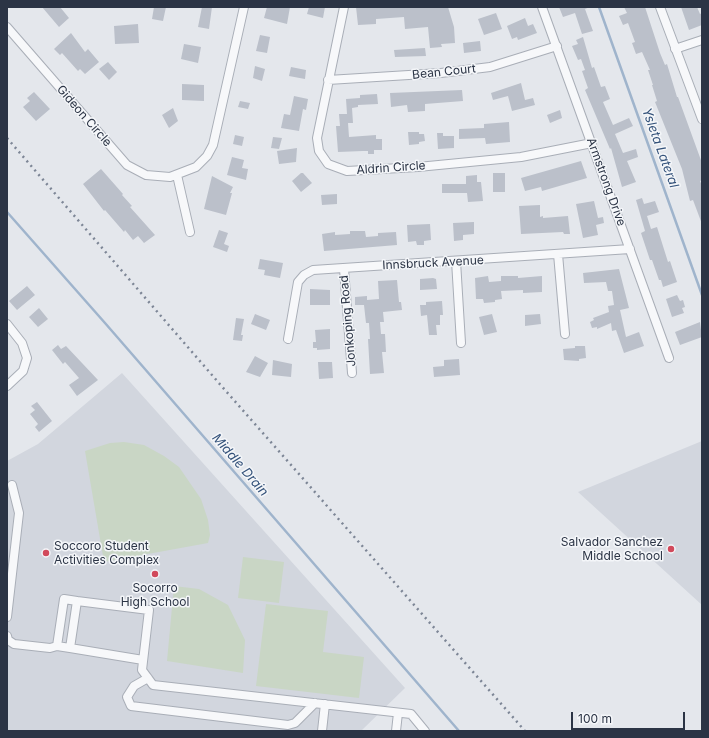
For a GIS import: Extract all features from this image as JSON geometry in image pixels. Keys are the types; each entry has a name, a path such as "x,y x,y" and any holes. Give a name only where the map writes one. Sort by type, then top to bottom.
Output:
{"street":[{"name":"Gideon Circle","path":"7,27 127,165 138,172 152,177 177,175 196,166 207,156 213,145 244,7"},
{"name":"Aldrin Circle","path":"344,7 318,130 318,145 325,161 343,170 356,171 418,167 521,157 592,143"},
{"name":"Armstrong Drive","path":"542,7 669,358"},
{"path":"660,7 702,119"},
{"path":"675,49 702,40"},
{"name":"Bean Court","path":"328,80 441,73 490,68 557,46"},
{"path":"177,175 190,232"},
{"name":"Innsbruck Avenue","path":"288,339 297,287 301,278 313,270 630,249"},
{"path":"558,254 565,334"},
{"path":"456,261 461,343"},
{"name":"Jonkoping Road","path":"344,269 352,373"},
{"path":"7,324 22,343 27,358 23,371 7,386"},
{"path":"7,617 20,513 12,485"},
{"path":"57,646 64,599 149,610 142,670 153,685 411,714 425,731"},
{"path":"70,648 76,601"},
{"path":"7,636 8,640 14,644 50,648 57,646 143,660"},
{"path":"148,678 134,686 127,697 131,706 288,725 295,723 315,703"},
{"path":"322,731 325,704"},
{"path":"396,731 398,713"}],"shaded area":[{"name":"Socorro High School","path":"122,373 405,688 361,731 7,731 7,461 38,444"},
{"name":"Salvador Sanchez Middle School","path":"702,441 702,605 578,492"}],"green space":[{"path":"124,442 144,445 164,456 179,467 201,499 208,520 210,535 208,543 104,562 85,451 110,443"},
{"path":"243,557 284,562 279,603 238,598"},
{"path":"174,586 199,589 228,605 245,640 243,673 167,661"},
{"path":"266,604 328,611 323,652 364,657 359,698 256,686"}],"building":[{"path":"42,7 60,7 69,18 59,27"},
{"path":"154,7 166,7 163,21 152,19"},
{"path":"202,7 212,7 209,29 198,27"},
{"path":"267,7 290,7 287,24 264,18"},
{"path":"309,7 325,7 323,18 307,14"},
{"path":"356,7 448,7 454,27 455,43 441,44 442,47 430,48 428,27 405,29 404,17 376,19 376,24 358,25"},
{"path":"559,7 590,7 585,9 593,31 582,34 575,13 563,17"},
{"path":"624,7 645,7 660,53 665,65 667,64 677,97 702,163 702,180 700,181 702,186 702,224 693,200 690,201 682,169 655,102 657,101 648,70 650,70 642,52 636,54 632,43 635,42 628,23 623,25 619,16 627,13"},
{"path":"681,7 697,7 700,14 702,13 702,25 689,30"},
{"path":"496,13 502,29 484,35 478,19"},
{"path":"525,18 528,26 533,24 537,33 518,40 517,37 512,39 507,26"},
{"path":"138,24 139,43 115,44 114,26"},
{"path":"71,33 85,52 88,49 99,62 85,74 80,69 78,71 62,53 60,55 54,49"},
{"path":"260,35 270,37 267,53 256,51"},
{"path":"583,37 592,68 594,67 601,87 605,86 610,99 603,102 613,125 629,118 633,126 615,134 623,153 636,149 638,157 627,161 636,182 622,187 611,148 610,149 585,90 588,88 582,71 585,70 581,59 578,60 572,46 578,44 576,40"},
{"path":"480,41 481,51 464,53 463,43"},
{"path":"184,44 201,47 198,63 181,59"},
{"path":"425,48 426,56 395,57 394,50"},
{"path":"108,62 117,72 109,80 99,69"},
{"path":"255,66 265,69 262,81 253,78"},
{"path":"291,67 306,70 305,79 289,76"},
{"path":"521,83 525,100 533,98 535,105 512,111 508,96 493,100 491,93"},
{"path":"182,84 204,85 204,101 182,100"},
{"path":"462,90 463,101 425,104 425,111 408,112 407,105 391,107 390,93"},
{"path":"34,92 50,109 36,121 23,107 30,101 27,98"},
{"path":"377,94 378,104 358,105 358,107 352,108 353,123 348,123 349,137 376,135 376,139 382,139 382,150 374,150 374,154 368,154 368,151 338,152 336,126 340,126 339,114 347,114 346,99 360,98 360,95"},
{"path":"294,96 308,99 306,110 303,109 299,131 281,128 284,114 290,115"},
{"path":"240,101 250,103 248,109 238,107"},
{"path":"173,108 178,121 169,128 162,115"},
{"path":"560,110 562,118 550,123 547,115"},
{"path":"509,122 510,142 486,144 485,138 459,139 459,129 484,128 484,124"},
{"path":"408,132 419,132 419,134 424,134 425,141 419,142 419,144 409,145"},
{"path":"437,133 443,133 443,136 454,136 454,148 438,149"},
{"path":"235,135 244,137 242,146 233,144"},
{"path":"273,137 282,138 279,149 271,148"},
{"path":"297,148 296,162 279,164 277,151"},
{"path":"232,157 244,160 242,168 248,169 246,180 227,175"},
{"path":"581,161 587,178 542,191 541,187 525,191 521,178"},
{"path":"101,169 123,194 122,195 132,206 130,207 155,235 144,243 138,236 133,240 125,230 124,232 105,210 104,211 83,184"},
{"path":"303,173 312,183 301,192 292,181"},
{"path":"493,173 505,173 505,192 493,192"},
{"path":"477,175 477,182 481,182 483,201 468,202 467,193 442,193 442,184 466,184 466,176"},
{"path":"212,176 233,187 230,193 232,193 226,215 204,209"},
{"path":"337,194 337,204 322,205 321,195"},
{"path":"642,198 644,204 655,201 659,212 647,216 651,229 657,227 668,262 670,261 677,282 663,287 652,260 650,260 641,233 645,231 636,200"},
{"path":"594,201 598,218 603,217 604,223 596,225 598,235 583,238 576,204"},
{"path":"540,205 540,217 568,216 570,234 564,234 563,232 521,234 519,206"},
{"path":"474,222 474,234 463,235 463,240 454,241 453,223"},
{"path":"430,224 431,240 424,241 424,245 417,245 416,241 408,242 407,225"},
{"path":"219,230 228,233 224,244 229,246 227,252 213,247"},
{"path":"350,231 365,231 366,237 378,236 378,233 396,232 397,245 324,251 322,234 335,232 335,235 350,234"},
{"path":"260,259 283,263 280,278 264,275 265,270 258,269"},
{"path":"619,269 629,308 620,310 626,337 639,332 644,346 624,353 616,330 612,331 611,323 597,329 597,327 592,328 590,322 594,320 593,318 609,312 608,306 614,305 612,291 608,291 606,282 584,283 583,273"},
{"path":"488,276 489,282 501,281 501,276 518,276 518,278 542,276 542,292 523,293 523,290 501,291 502,299 495,300 495,302 484,303 483,299 476,299 475,278"},
{"path":"420,279 436,279 437,289 420,290"},
{"path":"397,280 399,302 401,302 402,310 383,312 384,322 380,322 381,334 385,334 386,352 382,352 384,373 370,374 368,339 370,339 369,323 366,323 364,305 355,305 355,297 367,296 367,300 379,299 378,281"},
{"path":"27,286 35,295 17,310 9,301"},
{"path":"310,289 330,290 330,305 310,305"},
{"path":"677,295 680,301 683,300 685,307 682,308 684,313 672,317 666,299"},
{"path":"442,301 443,315 440,315 440,325 436,325 437,335 429,335 427,315 421,316 420,305 426,305 426,302"},
{"path":"39,308 48,319 38,327 29,317"},
{"path":"255,314 270,320 266,330 251,324"},
{"path":"492,314 497,332 484,335 479,317"},
{"path":"540,314 541,324 525,326 525,315"},
{"path":"236,318 244,319 241,335 243,335 242,341 233,340"},
{"path":"700,322 702,337 680,345 675,332"},
{"path":"330,329 330,349 317,350 317,348 313,348 313,342 316,342 315,330"},
{"path":"58,345 61,349 66,346 98,380 77,396 69,385 79,378 65,362 63,364 52,350"},
{"path":"575,346 585,346 586,358 579,359 579,361 564,360 563,349 575,348"},
{"path":"255,356 268,363 260,377 246,372"},
{"path":"459,359 460,375 434,377 433,367 444,366 444,360"},
{"path":"273,360 292,364 291,377 272,375"},
{"path":"318,362 332,362 333,378 319,379"},
{"path":"37,402 52,421 39,432 35,427 38,424 30,414 35,410 31,406"}],"waterway":[{"name":"Ysleta Lateral","path":"599,7 702,295"},
{"name":"Middle Drain","path":"7,212 459,731"}],"railway":[{"path":"7,138 218,382 525,731"}],"place":[{"name":"Salvador Sanchez Middle School","path":"671,549"},
{"name":"Soccoro Student Activities Complex","path":"46,553"},
{"name":"Socorro High School","path":"155,574"}]}
